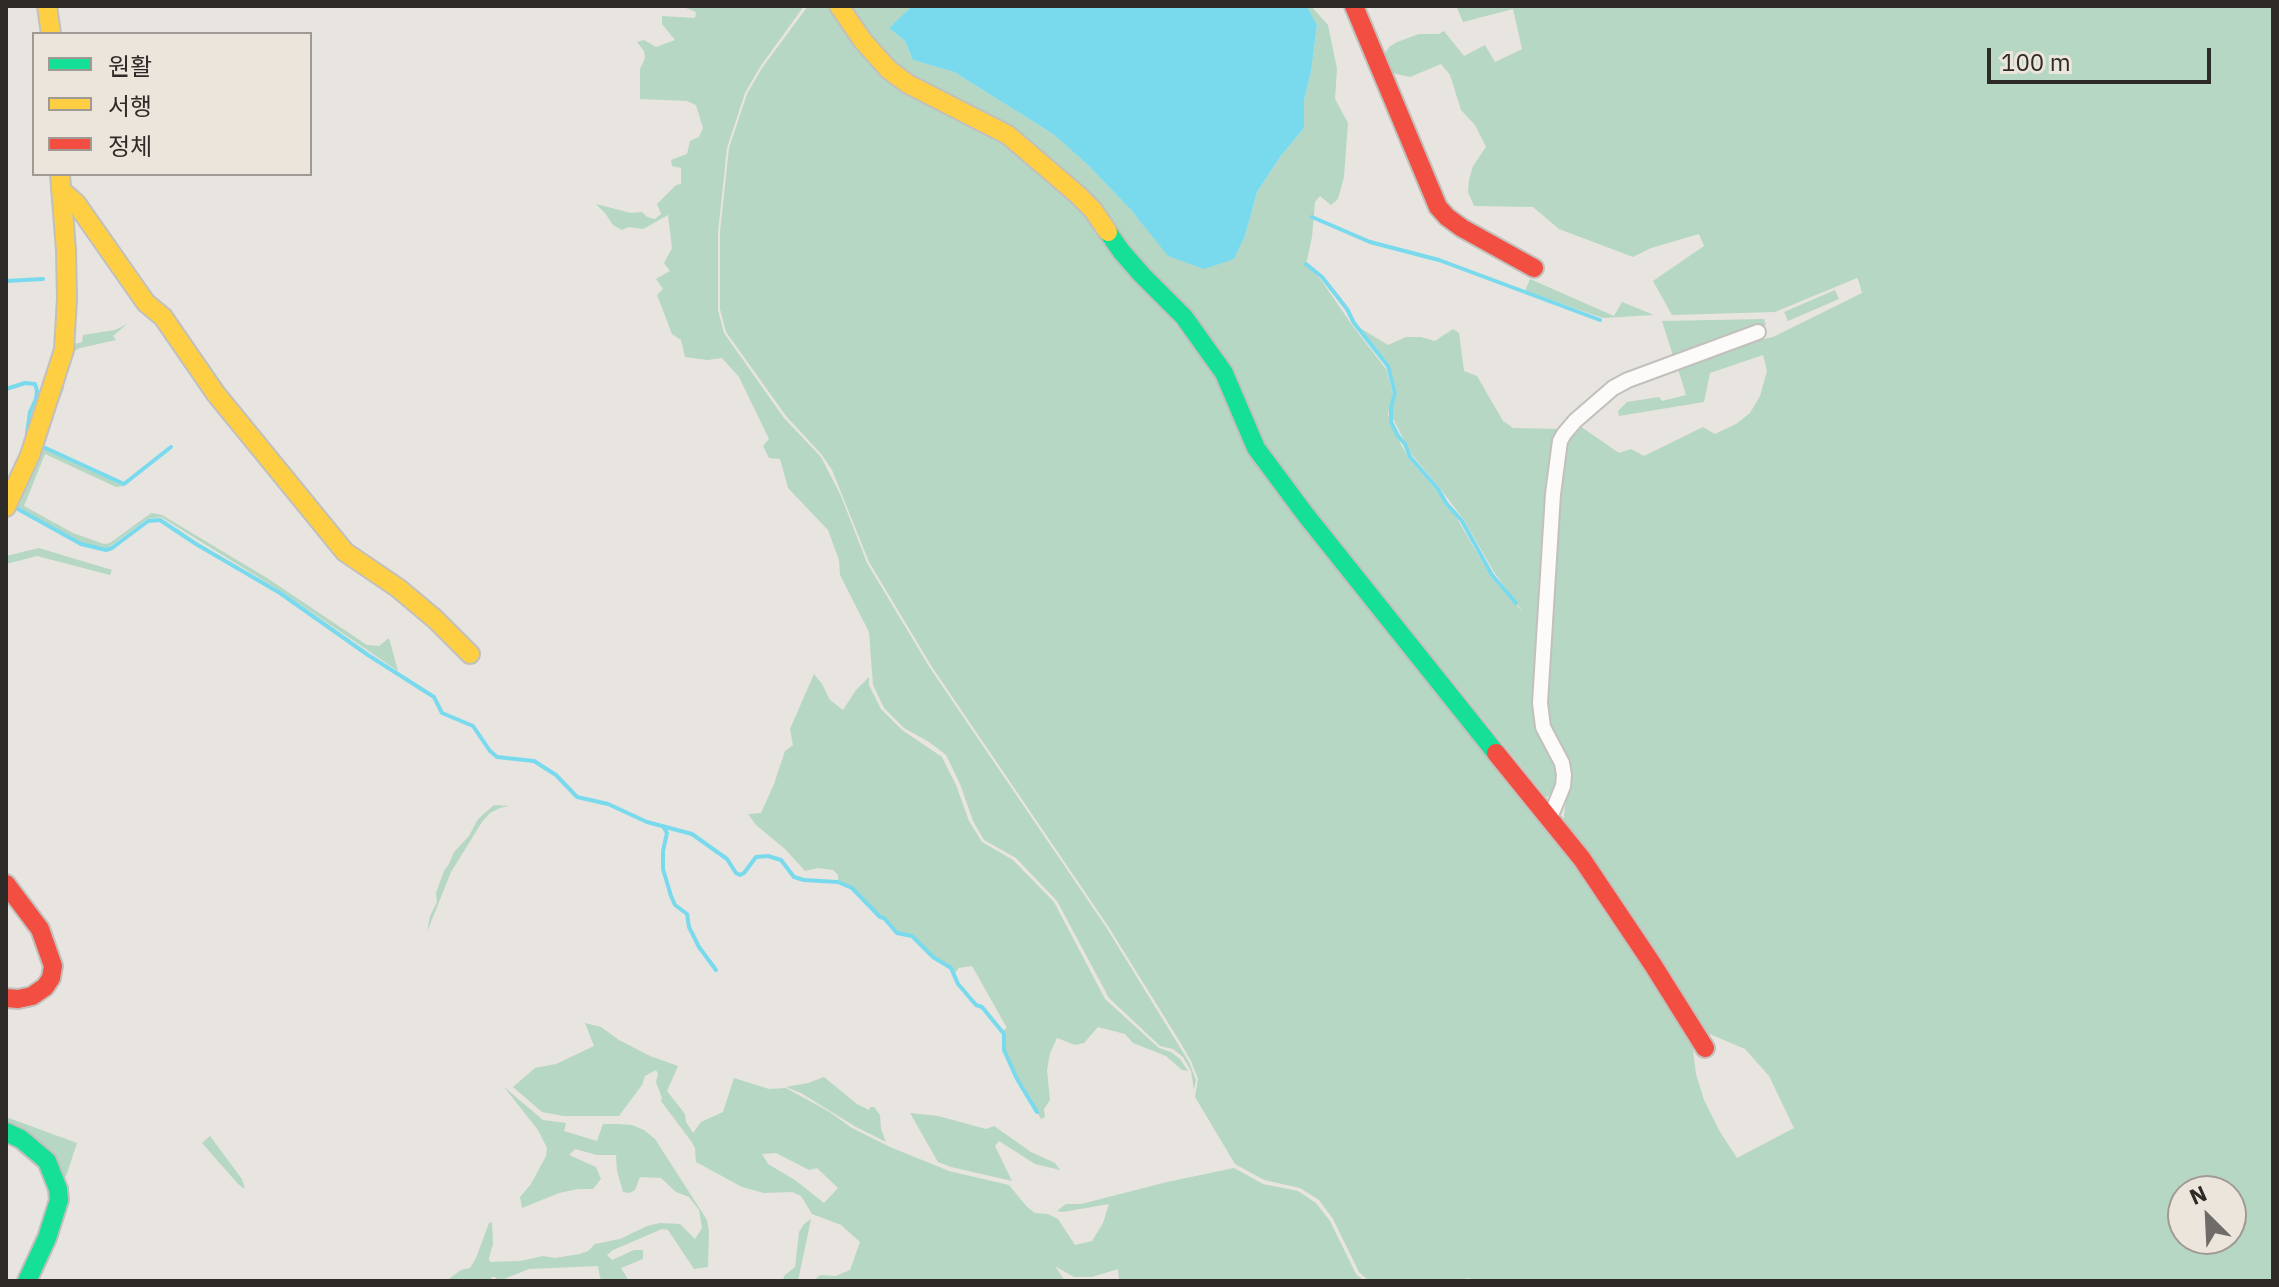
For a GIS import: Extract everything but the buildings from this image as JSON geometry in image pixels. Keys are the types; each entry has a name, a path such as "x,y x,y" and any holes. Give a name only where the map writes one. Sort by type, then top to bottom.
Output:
{"street":[{"path":"47,6 51,32"},
{"path":"839,6 863,41 889,70 908,84 1008,135 1023,146 1093,210 1135,267 1184,317 1224,373 1256,448 1305,514 1582,859 1705,1048"},
{"path":"1354,6 1438,207 1462,228 1534,268"},
{"path":"6,507 36,440 64,350 67,299 61,182"},
{"path":"61,182 146,303 163,317 204,378 326,530 353,558 426,611 470,654"},
{"path":"1549,820 1563,786 1564,775 1562,763 1543,727 1540,703 1553,494 1560,441 1575,421 1613,388 1758,332"},
{"path":"6,884 40,929 53,966 51,978 45,987 32,996 6,998"},
{"path":"6,1132 21,1139 47,1161 58,1189 59,1200 52,1226 27,1281"}],"green space":[{"path":"681,6 804,6 745,93 727,148 718,232 718,310 724,333 784,418 821,457 841,496 867,563 930,668 1106,927 1189,1062 1196,1080 1194,1090 1191,1071 1183,1057 1173,1049 1160,1046 1109,998 1057,901 1016,858 984,840 946,755 904,728 884,708 873,685 869,632 840,575 839,560 828,530 788,488 780,459 769,458 763,446 769,439 739,377 722,358 707,360 685,357 681,340 672,334 657,295 663,289 656,279 670,271 664,263 672,248 668,215 643,229 629,227 622,230 613,225 596,204 631,213 642,212 655,219 661,214 657,204 676,185 681,184 681,168 672,166 671,160 687,154 690,141 699,137 703,128 696,105 687,101 640,99 640,69 645,58 637,42 644,40 656,47 675,40 662,24 662,16 695,18 696,12"},
{"path":"808,6 836,6 861,43 1022,148 1140,277 1547,821 1692,1043 1696,1074 1704,1100 1737,1158 1794,1128 1769,1076 1745,1049 1705,1032 1563,826 1567,785 1545,716 1563,446 1580,426 1619,453 1631,449 1644,456 1703,427 1715,434 1736,424 1750,413 1760,396 1767,371 1763,355 1710,373 1704,402 1619,416 1618,411 1627,402 1659,397 1662,401 1686,395 1678,369 1773,337 1862,293 1859,282 1857,278 1775,312 1672,315 1653,281 1704,246 1699,234 1651,248 1633,257 1559,229 1533,207 1474,206 1468,192 1469,180 1473,166 1486,147 1475,125 1461,110 1450,75 1441,64 1410,77 1388,72 1382,58 1389,47 1397,42 1419,34 1444,31 1464,56 1485,45 1495,62 1522,49 1513,9 1463,22 1457,8 1460,6 2273,6 2273,1281 1474,1281 1469,1278 1450,1281 1369,1281 1359,1272 1333,1219 1319,1200 1300,1188 1264,1180 1235,1164 1195,1097 1198,1079 1180,1042 1108,926 932,667 869,562 832,470 786,416 726,332 720,309 720,232 729,148 747,94 762,68"},
{"path":"845,6 912,6 889,28 905,41 913,60 954,72 1053,134 1131,210 1168,255 1234,259 1245,236 1257,192 1304,128 1304,100 1317,25 1307,6 1311,6 1328,25 1337,69 1335,99 1348,123 1344,177 1338,199 1331,205 1320,196 1315,202 1306,264 1386,369 1393,393 1388,414 1390,424 1409,459 1455,515 1491,577 1523,612 1494,572 1464,520 1412,455 1392,417 1397,393 1389,364 1360,328 1388,345 1406,337 1435,341 1453,329 1459,333 1464,371 1477,376 1503,421 1513,428 1561,429 1536,664 1558,768 1555,791 1551,795 1546,797 1256,438 1100,211 911,79"},
{"path":"1530,279 1614,316 1622,302 1654,315 1603,318 1525,291"},
{"path":"1835,290 1839,299 1788,321 1784,312"},
{"path":"1764,319 1766,325 1674,359 1662,321"},
{"path":"127,324 113,336 116,340 73,352 63,379 64,389 6,523 6,513 70,345 82,342 83,335 115,330"},
{"path":"40,447 124,486 116,487 45,454 24,506 73,533 104,544 110,543 152,513 162,515 267,578 367,645 379,646 389,638 398,671 282,592 161,517 147,519 106,548 81,543 18,507 41,456"},
{"path":"39,548 112,570 110,575 37,556 6,564 6,556"},
{"path":"814,674 830,700 843,710 869,677 869,685 881,709 902,730 942,757 969,821 982,842 1013,860 1054,902 1105,999 1159,1048 1180,1059 1188,1071 1182,1070 1166,1056 1133,1043 1125,1034 1098,1027 1084,1043 1075,1045 1057,1038 1047,1070 1050,1100 1044,1109 1045,1117 1041,1119 1005,1050 1005,1034 1002,1031 1007,1028 972,966 959,968 955,973 952,967 934,956 913,935 898,932 860,893 838,880 833,870 818,868 805,871 756,825 748,814 761,813 785,751 793,745 790,729"},
{"path":"494,805 509,806 490,813 482,822 451,872 427,932 437,902 436,893 454,852 469,836 478,819"},
{"path":"585,1023 601,1027 650,1056 678,1066 667,1091 685,1114 693,1133 701,1122 723,1112 734,1078 769,1089 786,1088 890,1147 949,1171 1009,1185 1035,1213 1058,1219 1075,1245 1092,1241 1103,1223 1109,1204 1057,1211 1066,1204 1081,1204 1234,1168 1263,1184 1298,1191 1316,1203 1330,1221 1356,1274 1364,1281 1119,1281 1118,1269 1092,1277 1074,1277 1055,1266 1065,1281 813,1281 820,1275 836,1276 850,1270 860,1242 841,1225 812,1214 801,1196 792,1192 764,1193 742,1187 696,1162 691,1141 661,1101 656,1070 645,1076 619,1116 563,1116 542,1112 513,1087 535,1068 556,1064 594,1046","holes":["776,1153 809,1170 817,1168 838,1188 824,1203 768,1164 762,1154"]},
{"path":"824,1077 857,1104 869,1110 874,1107 880,1115 886,1142 786,1087"},
{"path":"504,1087 543,1120 566,1123 564,1131 597,1141 603,1124 632,1125 655,1139 707,1220 708,1267 694,1269 668,1230 662,1229 607,1255 612,1260 634,1250 643,1250 643,1259 621,1268 629,1281 605,1281 600,1278 598,1266 529,1269 499,1281 491,1277 493,1281 446,1281 461,1270 470,1268 492,1222 490,1262 580,1254 595,1244 620,1239 660,1223 680,1224 695,1239 702,1228 699,1210 689,1197 676,1192 661,1178 640,1177 635,1190 623,1192 616,1155 597,1155 575,1149 569,1155 596,1167 601,1179 593,1189 559,1193 522,1208 520,1197 531,1184 547,1148 538,1130"},
{"path":"910,1113 938,1116 986,1129 994,1126 1031,1152 1055,1163 1060,1170 1035,1164 999,1141 995,1146 1012,1181 951,1167 938,1162"},
{"path":"6,1117 77,1143 66,1176 60,1177 6,1127"},
{"path":"210,1136 242,1179 245,1189 202,1143"},
{"path":"811,1219 798,1281 783,1281 784,1276 795,1267 799,1232"}],"water":[{"path":"912,6 1307,6 1317,25 1304,100 1304,128 1257,192 1245,236 1234,259 1204,269 1168,256 1131,210 1053,134 954,72 913,60 905,41 889,28"}],"waterway":[{"path":"1312,217 1370,242 1439,260 1600,320"},
{"path":"1306,264 1322,277 1388,366 1395,393 1391,422 1398,436 1410,457 1462,521 1492,575 1516,603"},
{"path":"6,281 43,279"},
{"path":"6,389 25,383 35,384 36,399 30,412 27,433"},
{"path":"39,445 124,484 171,447"},
{"path":"16,508 81,544 106,550 148,521 160,520 280,593 434,697 442,713 473,726 497,757 534,761 556,775 577,797 608,804 647,822 692,834 727,859 740,875 756,857 768,856 781,860 794,877 838,882 852,888 897,933 912,936 933,957 951,968 958,984 1004,1034 1004,1050 1037,1112"},
{"path":"663,826 667,833 663,869 671,896 675,905 687,914 689,927 699,947 716,970"}],"traffic: fast":[{"path":"1108,232 1142,275 1184,317 1224,373 1256,448 1305,514 1496,753"},
{"path":"6,1132 21,1139 47,1161 58,1189 59,1200 47,1238 27,1281"}],"traffic: slow":[{"path":"47,6 51,32"},
{"path":"839,6 863,41 889,70 908,84 1008,135 1078,195 1108,232"},
{"path":"6,507 30,455 64,350 66,250 60,176"},
{"path":"61,190 76,203 146,303 163,317 216,394 345,552 398,588 470,654"}],"traffic: jam":[{"path":"1354,6 1438,207 1462,228 1534,268"},
{"path":"1496,753 1582,859 1705,1048"},
{"path":"6,884 40,929 53,966 51,978 45,987 32,996 6,998"}]}
